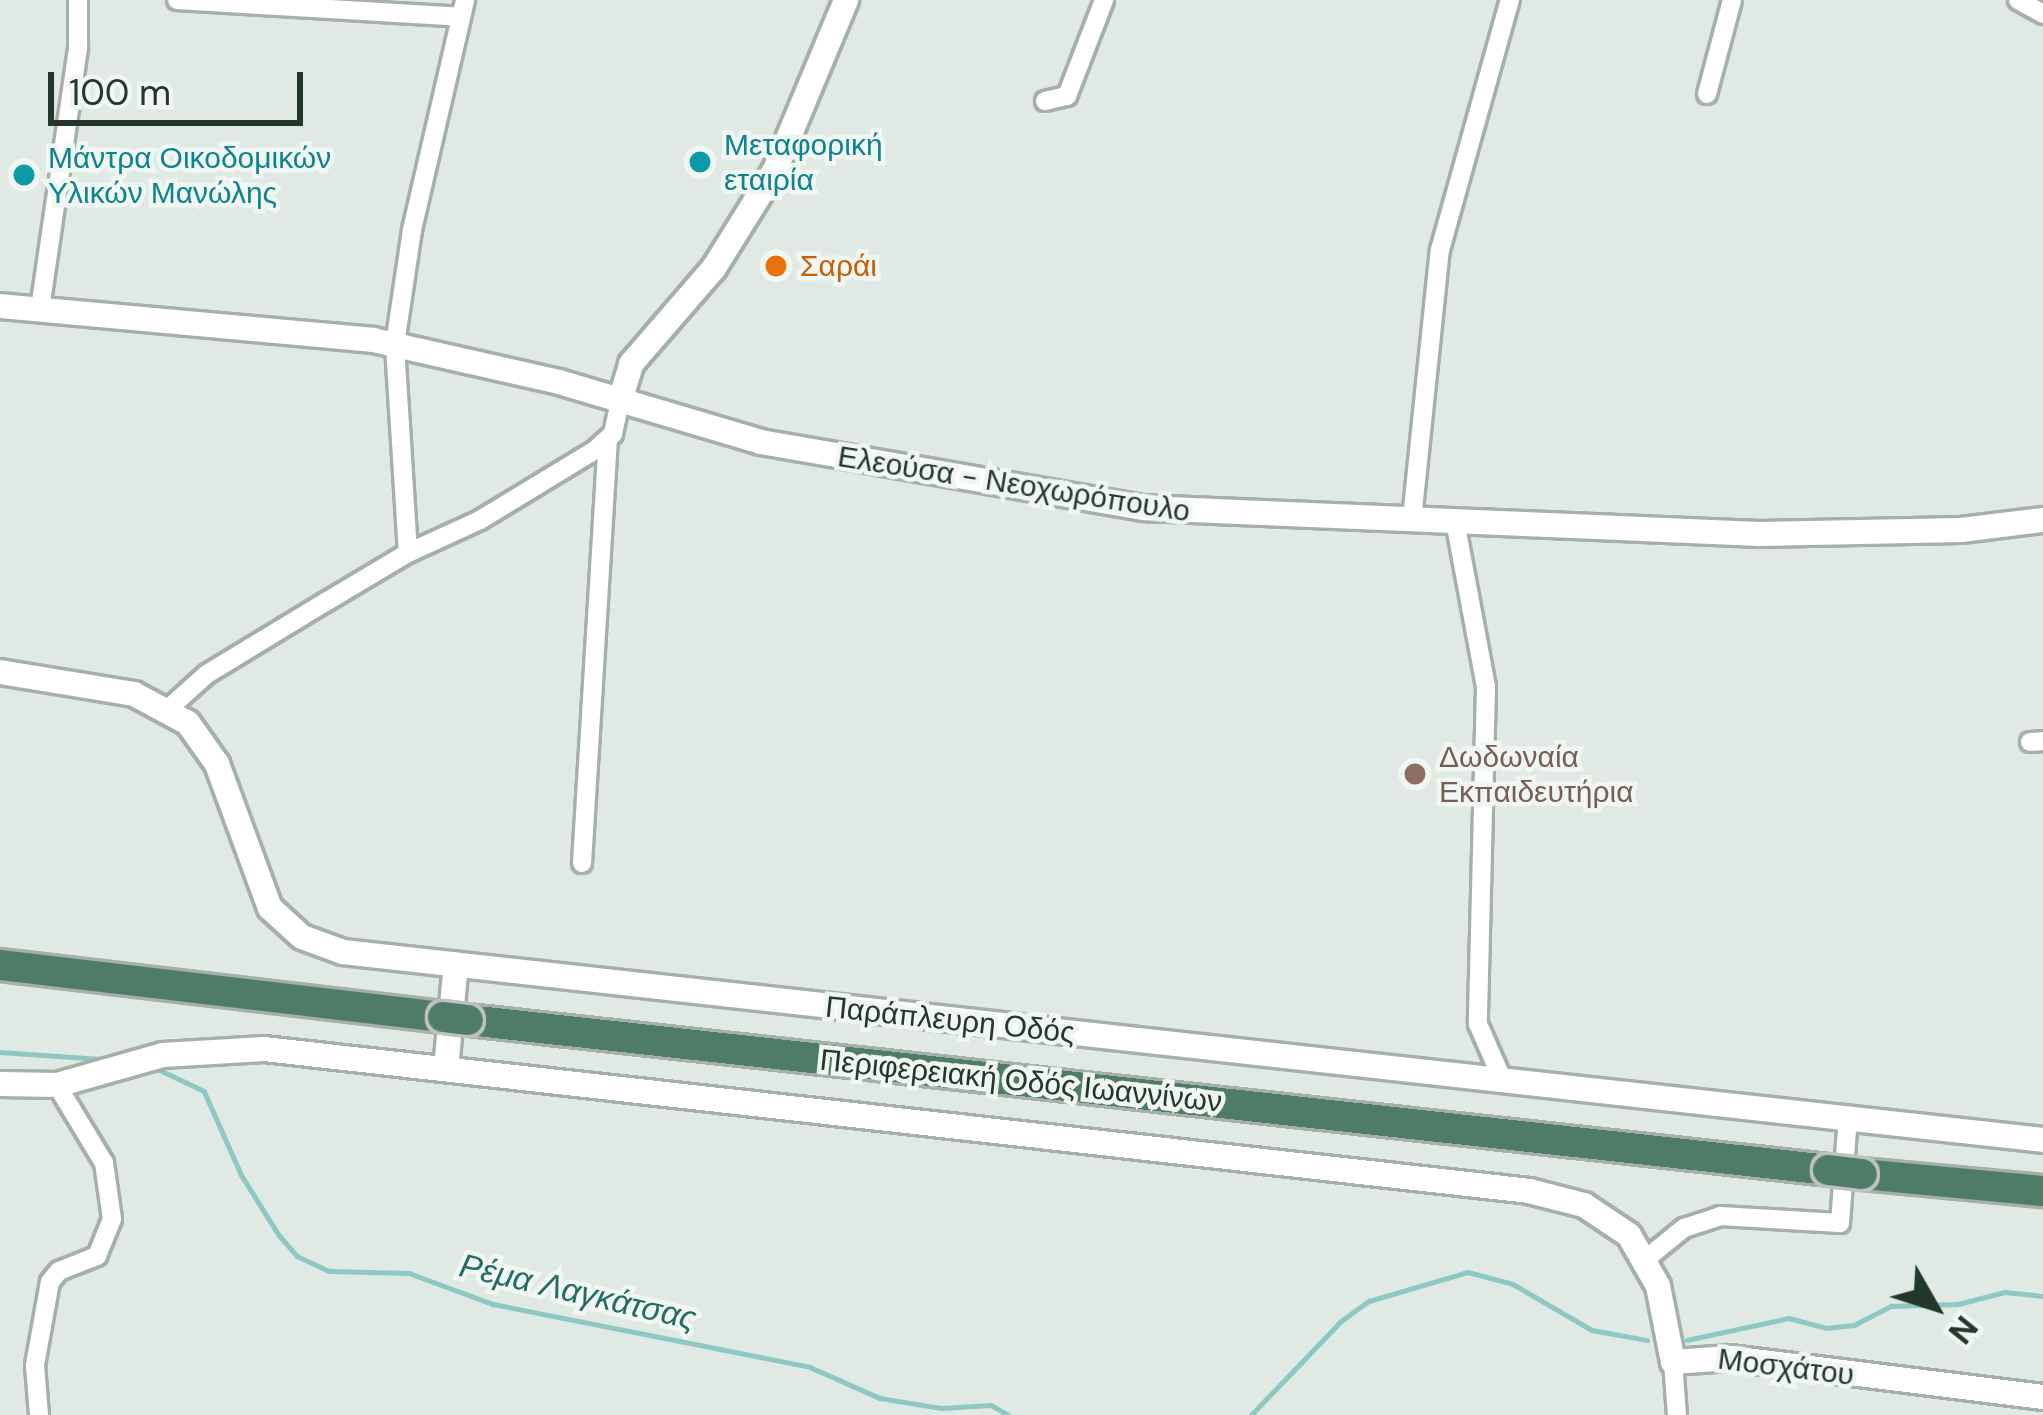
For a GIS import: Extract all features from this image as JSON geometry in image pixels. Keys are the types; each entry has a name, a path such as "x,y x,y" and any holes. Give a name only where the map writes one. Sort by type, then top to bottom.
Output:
{"highway":[{"name":"Περιφερειακή Οδός Ιωαννίνων","path":"0,965 2043,1191"}],"street":[{"path":"40,310 78,47 78,0"},
{"path":"177,0 462,8 412,230 395,344 408,554"},
{"path":"582,863 608,441 631,364 714,268 775,170 846,0"},
{"path":"1045,101 1067,96 1104,0"},
{"path":"1412,519 1439,250 1510,0"},
{"path":"1707,94 1732,0"},
{"path":"2018,0 2043,14"},
{"name":"Ελεούσα - Νεοχωρόπουλο","path":"0,306 304,331 395,344 777,446 1076,499 1184,512 1779,534 1960,530 2043,520"},
{"path":"168,710 207,674 408,554 480,520 608,441"},
{"path":"1455,521 1486,687 1478,1024 1503,1081"},
{"name":"Παράπλευρη Οδός","path":"0,672 123,692 168,710 212,753 262,895 292,930 343,952 2043,1140"},
{"path":"446,1070 456,964"},
{"path":"0,1084 57,1085 163,1055 238,1047 1529,1191 1599,1212 1629,1234 1647,1258 1662,1300 1677,1415"},
{"path":"39,1415 35,1365 50,1282 59,1271 97,1256 112,1220 109,1181 97,1147 57,1085"},
{"path":"1647,1258 1684,1228 1720,1216 1840,1222 1848,1118"},
{"name":"Μοσχάτου","path":"1673,1361 1730,1358 2043,1397"}],"waterway":[{"name":"Ρέμα Λαγκάτσας","path":"0,1052 100,1059"},
{"name":"Ρέμα Λαγκάτσας","path":"160,1070 204,1091 242,1176 279,1235 297,1256 329,1271 409,1273 493,1304 810,1367 880,1398 941,1408 991,1405 1008,1415"},
{"name":"Ρέμα Λαγκάτσας","path":"1251,1415 1341,1321 1369,1301 1468,1272 1513,1284 1592,1330 1647,1340"},
{"name":"Ρέμα Λαγκάτσας","path":"1687,1340 1789,1318 1826,1328 1854,1325 1891,1306 1958,1304 2005,1292 2043,1296"}],"place":[{"name":"Μεταφορική εταιρία","path":"700,162"},
{"name":"Μάντρα Οικοδομικών Υλικών Μανώλης","path":"24,175"},
{"name":"Σαράι","path":"776,266"},
{"name":"Δωδωναία Εκπαιδευτήρια","path":"1415,774"}]}
